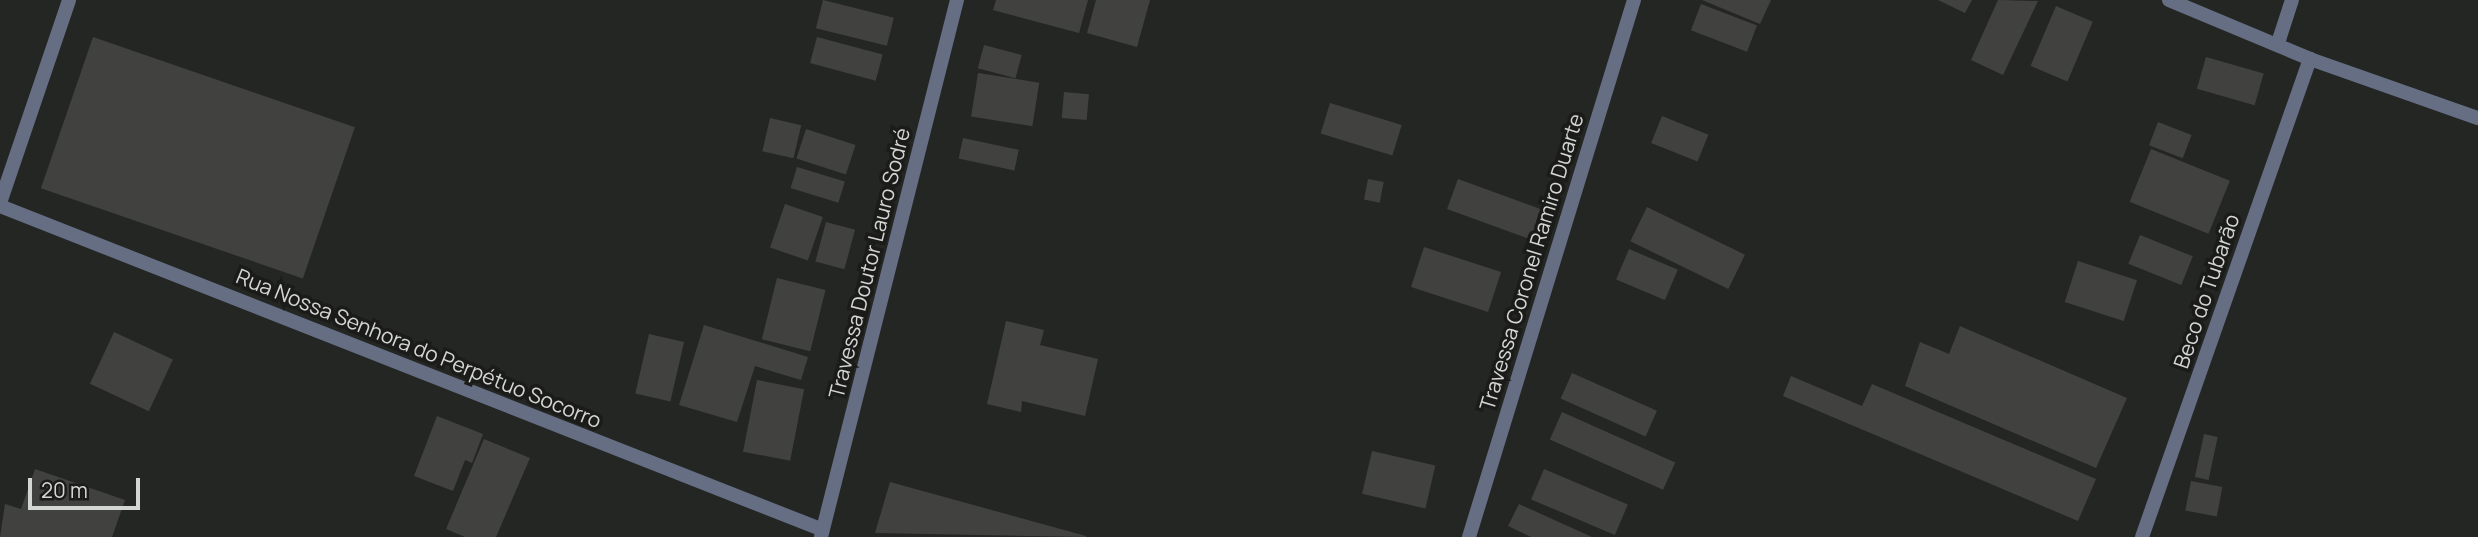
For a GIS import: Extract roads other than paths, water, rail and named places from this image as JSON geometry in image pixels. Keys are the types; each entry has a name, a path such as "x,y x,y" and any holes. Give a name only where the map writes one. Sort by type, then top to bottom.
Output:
{"street":[{"path":"0,204 69,0"},
{"name":"Travessa Doutor Lauro Sodré","path":"822,534 957,0"},
{"name":"Travessa Coronel Ramiro Duarte","path":"1469,537 1634,0"},
{"path":"2169,0 2278,43 2310,59 2478,118"},
{"path":"2278,43 2292,0"},
{"name":"Beco do Tubarão","path":"2142,537 2310,59"},
{"name":"Rua Nossa Senhora do Perpétuo Socorro","path":"0,204 822,534"}]}
